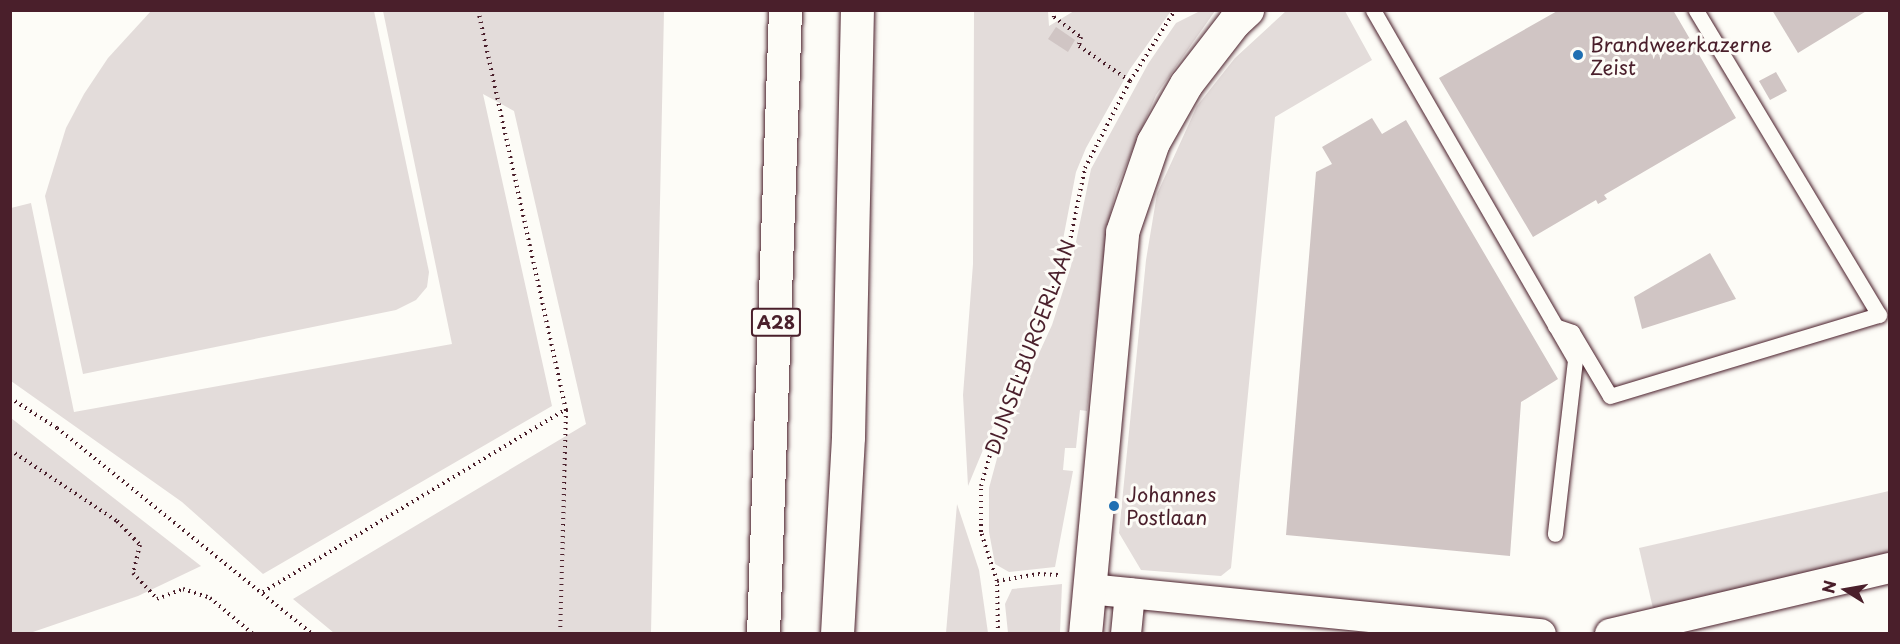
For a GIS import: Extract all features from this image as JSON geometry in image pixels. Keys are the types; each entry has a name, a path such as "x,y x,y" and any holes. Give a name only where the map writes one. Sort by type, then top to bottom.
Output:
{"main road":[{"name":"A28","path":"763,633 785,10"},
{"path":"837,633 848,437 857,10"},
{"path":"1085,633 1122,232 1153,142 1186,84 1234,22 1247,10"}],"street":[{"path":"1610,633 1687,618 1890,567"},
{"path":"1089,589 1541,633"},
{"path":"1126,633 1130,593"}],"lane":[{"path":"1373,10 1575,360 1555,534"},
{"path":"1555,326 1572,332 1610,396 1879,315 1696,10"}],"path":[{"path":"477,10 566,410 560,633"},
{"path":"1053,10 1053,17 1081,37 1079,46 1130,81"},
{"name":"DIJNSELBURGERLAAN","path":"998,633 996,581 981,532 981,486 1004,410 1067,255 1085,168 1130,81 1175,10"},
{"path":"10,398 57,428 312,633"},
{"path":"263,592 566,410"},
{"path":"10,450 117,521 140,545 134,573 157,599 183,589 210,598 253,633"},
{"path":"996,581 1038,573 1064,576 1089,589"}],"shaded area":[{"path":"151,11 374,11 429,272 427,287 416,300 396,310 83,374 45,196 66,128 84,94 108,58"},
{"path":"383,11 664,11 651,633 334,633 293,599 586,424 514,111 483,94 552,406 263,574 182,502 11,381 11,208 31,203 74,412 452,344"},
{"path":"974,11 1048,11 1049,26 1074,11 1171,11 1130,69 1086,148 1076,172 1060,255 1041,310 968,486 963,395 973,264"},
{"path":"1200,11 1215,11 1156,95 1116,189 1107,231 1087,411 1080,410 1076,448 1065,448 1063,470 1073,471 1055,567 1009,572 995,564 989,532 989,488 1006,425 1052,325 1071,266 1091,169 1148,64 1176,23"},
{"path":"1286,11 1345,11 1372,60 1275,117 1231,568 1221,576 1141,570 1119,533 1146,260 1157,194 1197,106 1235,58"},
{"path":"10,418 201,566 138,596 30,633 11,633"},
{"path":"1889,491 1889,552 1655,617 1639,548"},
{"path":"957,504 979,570 988,633 946,633"},
{"path":"1062,584 1060,633 1008,633 1005,604 1012,589"}],"building":[{"path":"1559,10 1673,10 1736,118 1604,195 1607,199 1598,204 1596,200 1533,237 1439,78"},
{"path":"1772,10 1868,10 1798,53"},
{"path":"1056,27 1075,40 1068,52 1048,39"},
{"path":"1776,72 1787,91 1770,100 1759,81"},
{"path":"1372,118 1382,134 1406,120 1558,379 1521,402 1510,556 1286,535 1316,172 1332,164 1322,147"},
{"path":"1710,253 1736,299 1642,329 1634,297"}],"place":[{"name":"Brandweerkazerne Zeist","path":"1578,55"},
{"name":"Johannes Postlaan","path":"1114,506"}]}
